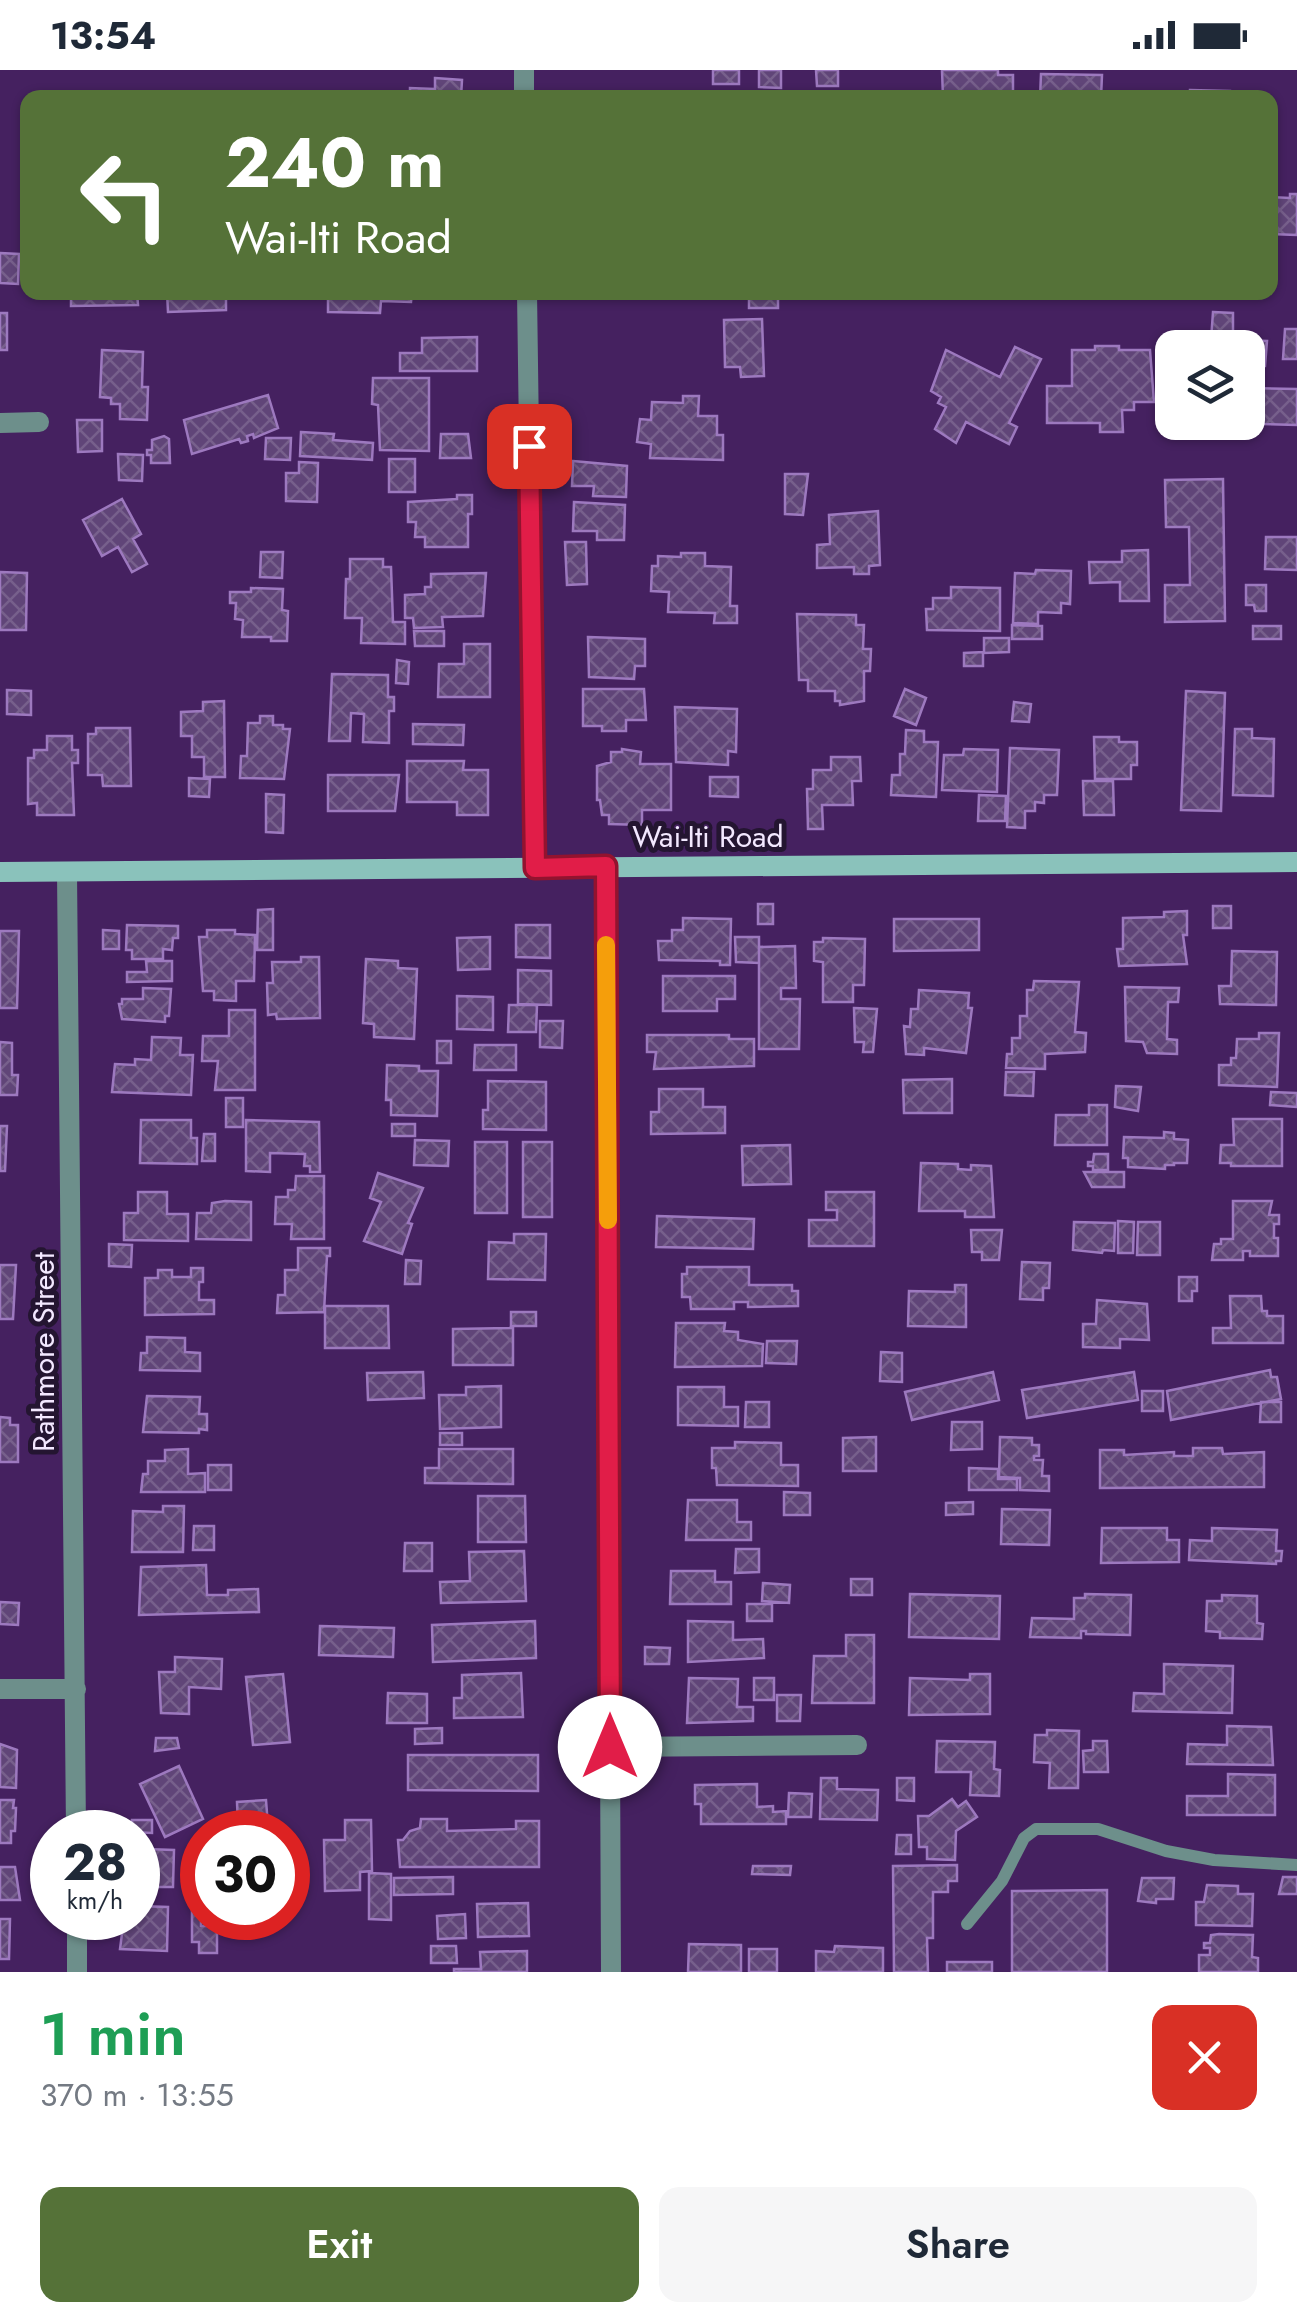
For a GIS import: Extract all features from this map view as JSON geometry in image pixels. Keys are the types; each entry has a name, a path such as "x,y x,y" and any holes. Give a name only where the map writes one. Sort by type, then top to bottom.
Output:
{"main road":[{"name":"Wai-Iti Road","path":"0,872 1297,862"}],"street":[{"path":"527,300 535,868"},
{"path":"0,423 40,422"},
{"path":"606,866 611,1972"},
{"name":"Rathmore Street","path":"67,872 76,1810"},
{"path":"0,1689 76,1688"},
{"path":"610,1747 857,1746"},
{"path":"77,1940 77,1972"}],"lane":[{"path":"967,1924 1002,1881 1024,1838 1036,1829 1098,1829 1166,1851 1214,1860 1297,1865"}],"building":[{"path":"713,70 739,70 739,84 713,84"},
{"path":"759,70 781,70 781,88 759,87"},
{"path":"816,70 838,70 838,86 817,86"},
{"path":"942,70 998,70 998,75 1013,75 1013,90 943,90"},
{"path":"1041,74 1102,75 1101,90 1040,90"},
{"path":"435,78 462,80 461,90 410,90 410,88 435,89"},
{"path":"1290,194 1297,194 1297,235 1278,234 1278,197 1290,198"},
{"path":"0,253 19,254 18,284 0,283"},
{"path":"71,300 138,300 138,305 71,306"},
{"path":"167,300 226,300 226,310 168,312"},
{"path":"328,300 411,300 381,301 380,313 328,312"},
{"path":"749,300 778,300 778,308 749,308"},
{"path":"1213,312 1233,313 1233,330 1212,330"},
{"path":"0,313 7,313 7,350 0,350"},
{"path":"762,319 764,376 741,377 740,367 725,367 724,320"},
{"path":"1285,329 1297,329 1297,359 1283,359"},
{"path":"477,337 477,371 400,371 400,353 422,353 422,338"},
{"path":"1095,346 1150,350 1154,402 1134,402 1134,410 1122,410 1123,432 1100,432 1100,423 1047,423 1047,386 1072,386 1072,350 1095,350"},
{"path":"1015,347 1041,359 1009,423 1017,427 1009,444 966,422 956,443 935,429 946,407 938,403 941,397 931,391 946,350 1000,377"},
{"path":"102,350 143,352 142,387 148,387 147,420 120,419 120,404 100,397"},
{"path":"373,378 429,378 429,451 380,450 378,405 372,404"},
{"path":"1265,388 1297,389 1297,425 1265,424"},
{"path":"268,395 278,428 254,438 253,434 247,436 248,441 241,443 239,439 192,454 184,420"},
{"path":"683,396 699,396 698,416 717,416 717,435 723,435 723,460 650,458 651,444 637,442 640,419 651,420 652,402 683,403"},
{"path":"77,420 102,420 102,451 78,452"},
{"path":"301,432 334,434 333,440 373,443 372,460 300,456"},
{"path":"441,434 468,434 471,458 440,458"},
{"path":"164,436 169,439 170,463 151,463 147,450 152,450 152,440"},
{"path":"266,438 291,438 290,460 265,459"},
{"path":"118,454 143,455 142,481 119,480"},
{"path":"389,459 415,459 415,492 389,492"},
{"path":"573,461 627,466 626,497 593,496 594,486 572,486"},
{"path":"299,462 318,463 317,502 286,501 286,473 299,473"},
{"path":"785,474 808,474 803,515 785,514"},
{"path":"1223,479 1225,621 1165,622 1165,585 1190,585 1189,527 1166,527 1165,480"},
{"path":"457,495 472,495 468,547 425,547 425,537 415,537 416,522 408,522 408,502 457,499"},
{"path":"122,499 141,534 133,539 147,564 132,572 118,547 102,556 83,520"},
{"path":"574,502 625,505 624,540 597,540 597,531 573,531"},
{"path":"878,511 880,565 869,566 869,574 854,574 854,567 817,568 817,545 830,544 829,515"},
{"path":"1266,537 1297,537 1297,570 1265,569"},
{"path":"565,542 586,542 587,584 567,585"},
{"path":"1148,550 1149,601 1120,601 1120,582 1090,583 1089,562 1122,562 1122,551"},
{"path":"261,552 283,552 282,578 260,577"},
{"path":"681,553 705,553 705,566 731,567 730,606 737,606 737,623 714,623 715,613 668,612 669,592 651,591 652,566 658,566 658,556 681,557"},
{"path":"350,559 383,559 383,567 391,567 393,622 405,622 405,644 361,643 362,618 345,618"},
{"path":"1036,570 1071,571 1070,604 1061,603 1061,613 1038,612 1038,624 1013,623 1015,573 1035,574"},
{"path":"0,572 27,573 26,630 0,630"},
{"path":"486,573 483,616 442,617 443,627 414,628 413,618 405,618 405,595 425,594 425,587 431,587 431,574"},
{"path":"1246,585 1266,585 1266,611 1255,611 1254,605 1246,605"},
{"path":"951,587 1000,588 1000,631 927,630 926,609 933,609 933,598 951,598"},
{"path":"251,588 283,589 282,610 288,611 287,641 242,637 243,620 235,619 236,603 230,603 230,592 251,592"},
{"path":"797,614 856,615 856,625 864,625 863,649 871,649 870,671 864,671 864,701 840,705 840,701 835,701 835,691 808,691 808,680 799,680"},
{"path":"1012,625 1042,626 1042,639 1012,639"},
{"path":"1253,626 1281,626 1281,639 1253,639"},
{"path":"414,631 444,631 444,646 415,646"},
{"path":"588,637 645,639 645,666 635,666 634,679 589,677"},
{"path":"984,638 1009,638 1009,652 984,653"},
{"path":"464,644 490,644 490,697 438,697 439,664 464,664"},
{"path":"983,652 983,666 964,666 964,653"},
{"path":"397,660 409,662 408,684 396,683"},
{"path":"332,674 388,675 388,697 394,697 394,711 389,711 389,743 363,742 364,714 351,713 350,741 329,741"},
{"path":"583,689 644,689 646,720 626,720 626,731 583,726"},
{"path":"905,689 926,698 916,725 894,716"},
{"path":"7,690 31,691 31,715 7,714"},
{"path":"1186,691 1225,693 1221,811 1181,810"},
{"path":"224,701 225,777 204,777 204,757 192,757 192,736 181,736 181,712 203,711 203,702"},
{"path":"1014,702 1031,704 1029,722 1012,721"},
{"path":"675,707 737,709 736,752 728,751 728,765 676,762"},
{"path":"260,716 273,716 273,725 290,729 284,779 240,778 241,756 247,756 248,723 260,723"},
{"path":"413,724 464,725 463,745 413,744"},
{"path":"96,728 130,728 131,786 103,786 102,775 88,775 88,734 96,734"},
{"path":"1235,729 1252,729 1252,738 1274,739 1273,796 1233,795"},
{"path":"906,730 924,731 924,742 938,742 936,797 891,795 892,775 900,775 900,754 905,754"},
{"path":"47,736 72,736 72,750 78,750 78,763 72,763 74,815 37,815 37,803 28,804 28,758 34,758 34,750 47,750"},
{"path":"1094,737 1137,742 1137,765 1131,765 1131,779 1095,779"},
{"path":"1010,748 1059,750 1057,795 1044,795 1044,803 1035,802 1035,811 1025,811 1025,828 1007,827"},
{"path":"964,749 998,750 997,792 942,790 944,755 963,755"},
{"path":"611,752 641,752 640,764 671,764 671,810 642,810 642,825 609,824 609,815 602,815 597,800 597,766 611,762"},
{"path":"831,757 860,757 861,781 852,781 853,805 822,805 823,829 808,829 807,789 813,789 813,770 831,770"},
{"path":"407,761 464,761 463,770 488,770 488,815 457,815 457,802 407,802"},
{"path":"328,775 399,775 395,811 328,811"},
{"path":"710,777 738,777 738,797 710,796"},
{"path":"189,778 210,779 209,797 189,796"},
{"path":"1083,781 1113,781 1114,815 1084,815"},
{"path":"266,794 284,795 283,833 266,832"},
{"path":"979,795 1006,796 1005,821 978,821"},
{"path":"758,904 773,904 773,924 758,924"},
{"path":"1213,906 1231,906 1231,928 1213,928"},
{"path":"273,909 273,950 257,950 258,910"},
{"path":"1187,911 1187,935 1183,935 1187,964 1119,966 1117,949 1123,949 1123,918 1164,917 1164,912"},
{"path":"683,918 731,919 730,965 720,965 720,961 659,960 658,941 672,941 672,930 683,930"},
{"path":"894,919 979,919 979,950 894,951"},
{"path":"127,925 178,926 178,938 173,938 172,950 163,949 163,959 132,959 132,950 126,950"},
{"path":"516,925 550,925 550,958 516,957"},
{"path":"103,930 119,931 119,949 103,949"},
{"path":"207,930 255,935 254,981 236,981 236,1001 214,1000 214,991 203,991 199,937 207,937"},
{"path":"0,931 19,931 17,1008 0,1008"},
{"path":"490,937 490,969 458,970 457,938"},
{"path":"735,937 759,937 759,963 736,962"},
{"path":"823,938 865,939 864,985 853,985 853,1002 823,1002 823,962 814,961 814,942 823,942"},
{"path":"795,946 796,988 781,988 781,999 800,999 799,1049 759,1049 759,947"},
{"path":"1232,951 1277,952 1276,1005 1220,1004 1219,986 1231,986"},
{"path":"301,957 319,957 320,1018 277,1019 276,1014 268,1015 267,983 273,983 272,962 301,962"},
{"path":"366,959 398,961 398,968 417,969 414,1039 374,1037 374,1024 363,1023"},
{"path":"146,961 172,961 172,981 127,982 127,972 147,972"},
{"path":"518,970 551,971 551,1005 518,1004"},
{"path":"663,976 735,976 735,999 717,999 717,1011 663,1011"},
{"path":"1034,981 1079,982 1075,1032 1086,1033 1085,1052 1045,1054 1045,1069 1006,1068 1007,1054 1012,1054 1012,1038 1020,1038 1020,1016 1027,1016 1027,990 1033,990"},
{"path":"1125,987 1179,988 1178,1002 1168,1002 1167,1039 1177,1040 1177,1054 1147,1053 1143,1042 1126,1041"},
{"path":"143,988 171,989 165,1022 122,1019 122,999 143,999"},
{"path":"919,990 969,993 968,1008 972,1008 966,1053 924,1048 924,1055 906,1054 904,1026 910,1027 911,1009 918,1009"},
{"path":"457,996 493,997 493,1030 457,1029"},
{"path":"509,1005 537,1005 536,1032 508,1032"},
{"path":"854,1008 877,1009 873,1052 863,1052 864,1042 855,1042"},
{"path":"229,1010 255,1010 255,1090 215,1090 218,1061 202,1061 203,1036 229,1036"},
{"path":"540,1021 563,1021 562,1048 540,1047"},
{"path":"1259,1033 1279,1033 1277,1087 1219,1085 1219,1065 1231,1065 1231,1058 1236,1058 1237,1039 1259,1039"},
{"path":"647,1035 729,1035 729,1039 754,1039 754,1066 654,1069 656,1052 647,1052"},
{"path":"152,1037 181,1038 180,1055 193,1055 191,1095 112,1092 115,1064 135,1065 135,1059 151,1060"},
{"path":"437,1041 451,1041 451,1063 437,1063"},
{"path":"0,1042 12,1043 12,1075 18,1075 17,1095 0,1095"},
{"path":"475,1045 516,1045 516,1070 474,1070"},
{"path":"387,1065 438,1071 437,1116 391,1115 391,1100 386,1100"},
{"path":"1006,1072 1034,1072 1033,1096 1005,1095"},
{"path":"952,1079 952,1113 904,1113 903,1080"},
{"path":"488,1081 546,1082 546,1130 483,1129 483,1110 488,1110"},
{"path":"1116,1086 1141,1087 1138,1111 1115,1107"},
{"path":"659,1089 703,1089 703,1107 725,1107 725,1133 651,1134 651,1112 659,1112"},
{"path":"1271,1092 1297,1093 1297,1107 1270,1105"},
{"path":"226,1098 243,1098 243,1127 226,1127"},
{"path":"1089,1105 1107,1105 1107,1145 1055,1145 1056,1115 1089,1115"},
{"path":"1233,1119 1282,1119 1282,1166 1220,1163 1221,1145 1234,1145"},
{"path":"141,1120 191,1120 191,1138 197,1138 197,1164 140,1163"},
{"path":"246,1120 319,1122 320,1172 310,1172 310,1166 304,1166 305,1154 270,1153 270,1172 246,1171"},
{"path":"392,1124 415,1124 415,1136 392,1136"},
{"path":"0,1126 7,1126 5,1171 0,1171"},
{"path":"1164,1132 1174,1133 1174,1139 1188,1140 1187,1163 1165,1165 1165,1169 1128,1167 1128,1158 1123,1158 1124,1137 1164,1138"},
{"path":"204,1134 215,1134 215,1161 202,1161"},
{"path":"415,1140 449,1141 448,1166 414,1165"},
{"path":"475,1142 507,1142 507,1213 475,1213"},
{"path":"523,1142 552,1142 552,1217 523,1217"},
{"path":"790,1145 791,1184 743,1185 742,1146"},
{"path":"1094,1154 1108,1154 1108,1170 1088,1166"},
{"path":"921,1163 958,1164 958,1169 971,1170 971,1165 991,1166 994,1217 965,1217 965,1211 919,1211"},
{"path":"1084,1172 1124,1172 1124,1187 1092,1187"},
{"path":"378,1173 423,1188 408,1223 412,1224 402,1254 364,1241 381,1202 370,1198"},
{"path":"296,1176 324,1176 324,1239 291,1239 292,1224 275,1224 276,1197 288,1197 288,1190 295,1190"},
{"path":"138,1192 167,1192 167,1214 188,1214 188,1241 124,1240 124,1213 138,1213"},
{"path":"826,1192 874,1192 874,1246 809,1246 809,1220 837,1220 837,1210 826,1210"},
{"path":"1233,1201 1272,1201 1269,1215 1279,1215 1279,1224 1274,1224 1278,1256 1250,1256 1250,1251 1243,1251 1243,1260 1212,1260 1214,1244 1221,1244 1221,1239 1233,1239"},
{"path":"251,1202 251,1240 196,1239 197,1213 211,1213 212,1203"},
{"path":"657,1216 754,1219 753,1249 656,1247"},
{"path":"1118,1221 1134,1222 1133,1253 1118,1253"},
{"path":"1074,1222 1115,1223 1114,1251 1073,1250"},
{"path":"1138,1222 1160,1222 1160,1255 1137,1255"},
{"path":"971,1230 1002,1230 999,1260 982,1260 982,1252 972,1252"},
{"path":"514,1234 546,1234 545,1280 488,1279 489,1242 514,1243"},
{"path":"109,1244 132,1245 131,1267 109,1266"},
{"path":"298,1248 330,1248 324,1312 277,1313 278,1295 285,1295 285,1270 298,1270"},
{"path":"406,1260 421,1261 420,1284 405,1284"},
{"path":"1022,1262 1050,1263 1049,1288 1043,1288 1043,1300 1020,1299"},
{"path":"0,1265 16,1265 13,1319 0,1319"},
{"path":"687,1267 749,1267 749,1285 792,1285 792,1291 798,1291 798,1306 748,1307 748,1302 734,1302 734,1309 691,1309 690,1297 682,1297 682,1274 687,1274"},
{"path":"191,1268 203,1268 199,1300 214,1300 214,1314 145,1315 145,1278 158,1278 158,1270 172,1270 172,1277 191,1277"},
{"path":"1179,1277 1197,1277 1192,1301 1179,1301"},
{"path":"955,1285 966,1285 966,1327 908,1326 909,1291 955,1292"},
{"path":"1230,1296 1261,1296 1262,1311 1267,1311 1267,1316 1283,1316 1283,1343 1213,1343 1213,1328 1231,1328"},
{"path":"1097,1300 1147,1304 1149,1340 1120,1339 1120,1348 1083,1347 1083,1324 1096,1324"},
{"path":"325,1306 388,1306 389,1348 325,1348"},
{"path":"511,1312 536,1312 536,1326 511,1326"},
{"path":"676,1323 725,1323 724,1331 738,1332 738,1340 763,1344 762,1366 675,1367"},
{"path":"513,1328 513,1365 453,1365 453,1329"},
{"path":"147,1337 185,1338 185,1352 200,1353 200,1371 140,1370 141,1353 147,1353"},
{"path":"767,1341 797,1341 796,1364 766,1363"},
{"path":"881,1352 902,1353 902,1382 880,1381"},
{"path":"1270,1370 1271,1377 1277,1377 1281,1399 1171,1420 1167,1391"},
{"path":"423,1372 424,1398 368,1400 367,1373"},
{"path":"993,1372 999,1400 912,1420 905,1392"},
{"path":"1134,1372 1138,1400 1027,1418 1022,1390"},
{"path":"501,1386 501,1427 440,1429 439,1395 466,1395 466,1387"},
{"path":"678,1387 724,1387 724,1407 738,1407 738,1426 678,1425"},
{"path":"1142,1391 1163,1391 1163,1411 1142,1411"},
{"path":"147,1396 200,1397 199,1414 207,1414 207,1430 143,1432"},
{"path":"746,1402 769,1402 769,1427 745,1427"},
{"path":"1261,1402 1281,1402 1281,1422 1260,1422"},
{"path":"0,1417 10,1418 10,1425 18,1425 18,1462 0,1462"},
{"path":"952,1422 982,1422 982,1449 951,1450"},
{"path":"440,1433 462,1433 462,1445 440,1445"},
{"path":"876,1437 876,1471 843,1471 843,1438"},
{"path":"1000,1437 1032,1438 1032,1445 1039,1445 1039,1456 1034,1456 1034,1460 1043,1460 1042,1476 1049,1476 1049,1491 1020,1490 1020,1478 999,1477"},
{"path":"735,1442 781,1443 781,1465 798,1465 798,1486 717,1485 712,1448 735,1448"},
{"path":"1193,1448 1222,1448 1223,1454 1264,1452 1264,1487 1100,1488 1100,1450 1124,1450 1124,1455 1174,1452 1174,1456 1193,1456"},
{"path":"188,1449 188,1474 205,1473 205,1492 141,1492 148,1461 165,1461 165,1450"},
{"path":"439,1449 513,1449 513,1484 425,1483 425,1468 439,1468"},
{"path":"208,1465 231,1465 231,1490 208,1490"},
{"path":"969,1468 998,1469 998,1479 1017,1479 1017,1490 969,1490"},
{"path":"784,1492 810,1493 810,1515 784,1515"},
{"path":"478,1496 525,1496 526,1542 478,1542"},
{"path":"688,1500 737,1500 737,1522 751,1522 751,1540 686,1540"},
{"path":"973,1502 973,1514 946,1515 946,1503"},
{"path":"163,1506 184,1506 183,1552 132,1552 133,1511 163,1512"},
{"path":"1002,1509 1050,1510 1049,1545 1001,1544"},
{"path":"194,1526 214,1526 214,1550 193,1550"},
{"path":"1102,1528 1167,1528 1167,1540 1179,1540 1179,1562 1101,1563"},
{"path":"1212,1528 1277,1530 1276,1551 1282,1551 1281,1561 1276,1564 1189,1560 1190,1540 1212,1541"},
{"path":"405,1543 432,1543 432,1571 404,1571"},
{"path":"736,1549 759,1549 759,1572 735,1573"},
{"path":"524,1551 526,1601 441,1603 440,1582 470,1581 469,1552"},
{"path":"206,1565 207,1595 258,1589 259,1612 139,1615 141,1567"},
{"path":"671,1571 715,1571 715,1582 731,1582 731,1604 670,1604"},
{"path":"851,1579 872,1579 872,1595 851,1595"},
{"path":"763,1583 790,1585 789,1603 762,1601"},
{"path":"910,1594 1000,1596 999,1639 909,1637"},
{"path":"1085,1594 1131,1595 1130,1635 1081,1631 1081,1638 1030,1637 1032,1618 1074,1619 1074,1598 1085,1598"},
{"path":"1222,1595 1257,1596 1257,1623 1263,1624 1262,1639 1220,1638 1220,1632 1206,1631 1207,1601 1222,1601"},
{"path":"0,1602 19,1603 18,1625 0,1624"},
{"path":"747,1604 772,1604 772,1621 747,1621"},
{"path":"535,1621 536,1658 433,1662 432,1625"},
{"path":"688,1621 733,1622 733,1640 763,1639 764,1658 688,1662"},
{"path":"320,1626 394,1628 393,1657 319,1655"},
{"path":"846,1635 874,1635 874,1703 812,1703 814,1656 846,1656"},
{"path":"645,1647 670,1648 669,1664 645,1664"},
{"path":"175,1657 222,1659 221,1689 189,1687 189,1714 161,1713 159,1672 175,1672"},
{"path":"1164,1664 1233,1666 1232,1713 1133,1711 1134,1693 1164,1694"},
{"path":"521,1673 523,1717 454,1718 454,1698 462,1698 462,1675"},
{"path":"283,1674 290,1742 253,1745 246,1677"},
{"path":"970,1674 990,1674 990,1714 909,1715 910,1678 970,1680"},
{"path":"689,1678 738,1679 737,1707 753,1707 753,1721 687,1723"},
{"path":"754,1678 774,1678 774,1700 754,1700"},
{"path":"388,1693 427,1694 427,1723 387,1723"},
{"path":"777,1695 801,1695 800,1721 777,1721"},
{"path":"1227,1726 1271,1727 1273,1765 1187,1764 1188,1744 1227,1745"},
{"path":"442,1728 442,1743 415,1744 415,1729"},
{"path":"1047,1730 1079,1731 1078,1788 1049,1788 1050,1763 1034,1762 1035,1735 1047,1735"},
{"path":"156,1738 177,1738 179,1748 155,1751"},
{"path":"937,1741 995,1742 999,1796 970,1795 971,1772 936,1772"},
{"path":"1093,1741 1107,1741 1108,1772 1084,1772 1083,1751 1093,1750"},
{"path":"0,1744 17,1750 16,1788 0,1787"},
{"path":"408,1755 538,1755 538,1791 408,1790"},
{"path":"179,1766 199,1810 180,1810 180,1830 165,1837 160,1810 152,1810 140,1784"},
{"path":"1228,1774 1275,1775 1275,1815 1187,1815 1187,1796 1228,1796"},
{"path":"821,1778 837,1778 837,1789 878,1790 877,1820 820,1819"},
{"path":"897,1778 914,1778 914,1801 897,1800"},
{"path":"757,1784 757,1807 773,1806 773,1812 786,1811 786,1824 701,1824 701,1804 695,1804 695,1785"},
{"path":"789,1793 812,1794 811,1817 788,1817"},
{"path":"952,1799 958,1807 966,1801 977,1817 956,1831 955,1860 927,1859 927,1847 919,1847 918,1816 929,1816"},
{"path":"0,1800 14,1800 15,1831 11,1831 11,1843 0,1843"},
{"path":"266,1800 267,1810 237,1810 237,1802"},
{"path":"421,1819 447,1819 447,1831 516,1829 516,1821 539,1821 539,1867 400,1867 398,1840 420,1828"},
{"path":"345,1820 371,1820 372,1871 360,1872 360,1890 325,1891 324,1840 345,1840"},
{"path":"897,1835 911,1835 911,1854 896,1854"},
{"path":"160,1850 174,1850 173,1887 160,1887"},
{"path":"957,1865 957,1881 948,1881 948,1892 933,1892 933,1938 927,1938 928,1972 894,1972 893,1866"},
{"path":"753,1866 791,1866 790,1875 752,1874"},
{"path":"0,1867 15,1867 20,1900 0,1900"},
{"path":"369,1873 391,1874 391,1920 369,1919"},
{"path":"453,1877 453,1894 394,1895 394,1878"},
{"path":"1283,1877 1297,1877 1297,1894 1279,1894"},
{"path":"1142,1878 1174,1878 1173,1899 1156,1899 1156,1903 1138,1901"},
{"path":"1207,1885 1238,1886 1238,1894 1253,1894 1252,1926 1196,1925 1196,1902 1204,1902"},
{"path":"1107,1890 1107,1972 1012,1972 1012,1891"},
{"path":"528,1903 529,1936 478,1937 477,1904"},
{"path":"160,1907 168,1907 167,1951 120,1949 121,1940 160,1940"},
{"path":"465,1914 466,1938 438,1939 437,1916"},
{"path":"0,1919 10,1919 9,1959 0,1959"},
{"path":"1211,1935 1253,1935 1252,1957 1258,1958 1258,1972 1199,1972 1199,1955 1210,1955 1210,1948 1204,1948 1204,1943 1210,1943"},
{"path":"217,1940 217,1953 199,1953 199,1942 192,1942"},
{"path":"689,1944 741,1945 741,1972 688,1972"},
{"path":"431,1946 456,1946 457,1963 431,1963"},
{"path":"835,1946 883,1948 883,1972 816,1972 816,1951 834,1952"},
{"path":"749,1949 777,1949 777,1972 749,1972"},
{"path":"527,1951 527,1972 454,1972 481,1969 480,1952"},
{"path":"947,1962 992,1962 992,1972 947,1972"}],"slow traffic":[{"path":"606,945 608,1220"}],"route":[{"path":"529,446 535,868 606,866 610,1747"}]}
